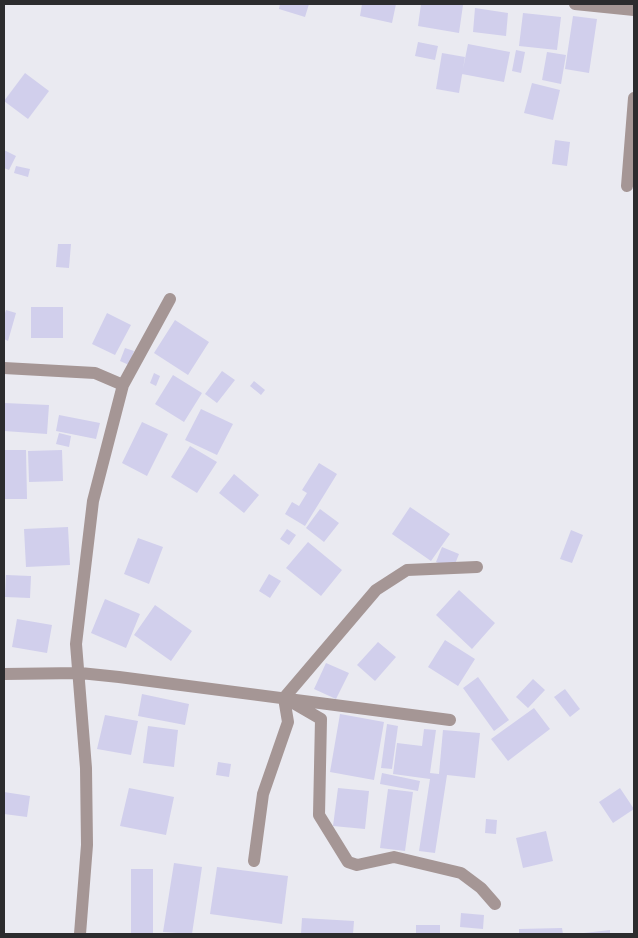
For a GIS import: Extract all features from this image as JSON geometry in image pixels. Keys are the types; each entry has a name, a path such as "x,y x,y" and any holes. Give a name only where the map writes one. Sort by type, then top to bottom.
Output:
{"street":[{"path":"575,4 634,10"},
{"path":"627,186 634,98"},
{"path":"80,934 87,845 86,768 80,673 76,644 93,501 123,385 170,299"},
{"path":"4,368 95,373 123,385"},
{"path":"254,861 263,794 288,722 284,698 376,590 407,570 477,567"},
{"path":"4,674 80,673 450,720"},
{"path":"284,698 322,719 319,815 348,862 357,865 394,857 461,873 481,888 495,904"}],"building":[{"path":"280,4 309,4 305,17 279,9"},
{"path":"362,4 396,4 392,23 360,16"},
{"path":"421,4 463,5 459,33 418,26"},
{"path":"475,8 508,13 506,36 473,32"},
{"path":"523,13 561,17 557,50 519,46"},
{"path":"573,16 597,19 589,73 565,69"},
{"path":"418,42 438,46 435,60 415,56"},
{"path":"468,44 510,52 504,82 462,74"},
{"path":"516,50 525,52 521,73 512,71"},
{"path":"547,52 566,55 561,84 542,80"},
{"path":"442,53 465,57 459,93 436,89"},
{"path":"25,73 49,91 28,119 4,101"},
{"path":"532,83 560,90 553,120 524,113"},
{"path":"555,140 570,142 567,166 552,164"},
{"path":"4,150 16,156 9,170 4,168"},
{"path":"16,166 30,169 28,177 14,173"},
{"path":"58,244 71,244 69,268 56,267"},
{"path":"31,307 63,307 63,338 31,338"},
{"path":"6,310 16,313 8,341 4,339 4,316"},
{"path":"107,313 131,325 115,355 92,344"},
{"path":"175,320 209,342 188,375 154,353"},
{"path":"125,348 134,351 129,365 120,361"},
{"path":"222,371 235,380 217,403 205,394"},
{"path":"154,373 160,376 156,386 150,383"},
{"path":"173,375 202,393 184,422 155,404"},
{"path":"254,381 265,390 261,395 250,386"},
{"path":"4,403 49,405 47,434 4,431"},
{"path":"201,409 233,424 217,455 185,440"},
{"path":"59,415 100,423 96,439 56,431"},
{"path":"142,422 168,434 147,476 122,463"},
{"path":"59,433 71,436 69,447 56,444"},
{"path":"190,446 217,462 197,493 171,477"},
{"path":"4,450 26,450 27,499 4,499"},
{"path":"62,450 63,481 29,482 28,451"},
{"path":"319,463 337,474 305,526 285,514 292,502 299,506 307,493 302,490"},
{"path":"234,474 259,495 244,513 219,493"},
{"path":"410,507 450,534 431,561 392,534"},
{"path":"320,509 339,523 324,542 306,528"},
{"path":"68,527 70,565 26,567 24,529"},
{"path":"287,529 296,535 289,545 280,539"},
{"path":"571,530 583,535 572,563 560,559"},
{"path":"138,538 163,547 149,584 124,574"},
{"path":"308,542 342,570 321,596 286,568"},
{"path":"442,547 459,554 453,569 436,562"},
{"path":"269,574 281,581 270,598 259,591"},
{"path":"6,575 31,576 30,598 5,597"},
{"path":"459,590 495,623 472,649 436,615"},
{"path":"105,599 140,614 126,648 91,633"},
{"path":"155,605 192,631 171,661 134,635"},
{"path":"17,619 52,625 47,653 12,647"},
{"path":"445,640 475,659 458,686 428,667"},
{"path":"378,642 396,657 375,681 357,665"},
{"path":"326,663 349,673 336,699 314,689"},
{"path":"478,677 509,720 494,731 463,688"},
{"path":"533,679 545,690 528,708 516,697"},
{"path":"565,689 580,709 570,717 554,697"},
{"path":"142,694 189,704 185,725 138,716"},
{"path":"534,708 550,729 508,761 491,739"},
{"path":"340,714 384,722 374,780 330,772"},
{"path":"105,715 138,721 131,755 97,749"},
{"path":"387,724 398,726 392,769 381,768"},
{"path":"148,726 178,730 174,767 143,763"},
{"path":"424,729 436,730 430,773 439,774 443,730 480,733 475,778 447,775 435,853 419,851 430,779 393,774 397,743 422,746"},
{"path":"218,762 231,764 229,777 216,775"},
{"path":"382,773 420,781 418,791 380,784"},
{"path":"129,788 174,797 166,835 120,826"},
{"path":"338,788 369,791 365,829 333,826"},
{"path":"620,788 634,809 613,823 599,802"},
{"path":"388,789 413,792 405,851 380,848"},
{"path":"4,792 30,796 27,817 4,814"},
{"path":"486,819 497,820 496,834 485,833"},
{"path":"546,831 553,861 523,868 516,838"},
{"path":"174,863 202,867 192,934 163,932"},
{"path":"217,867 288,876 282,924 210,914"},
{"path":"131,869 153,869 153,934 131,934"},
{"path":"461,913 484,915 483,929 460,927"},
{"path":"302,918 354,921 353,934 301,934"},
{"path":"416,925 440,925 440,934 416,934"},
{"path":"562,928 563,934 519,934 519,929"},
{"path":"610,930 610,934 584,934 584,933"}]}
